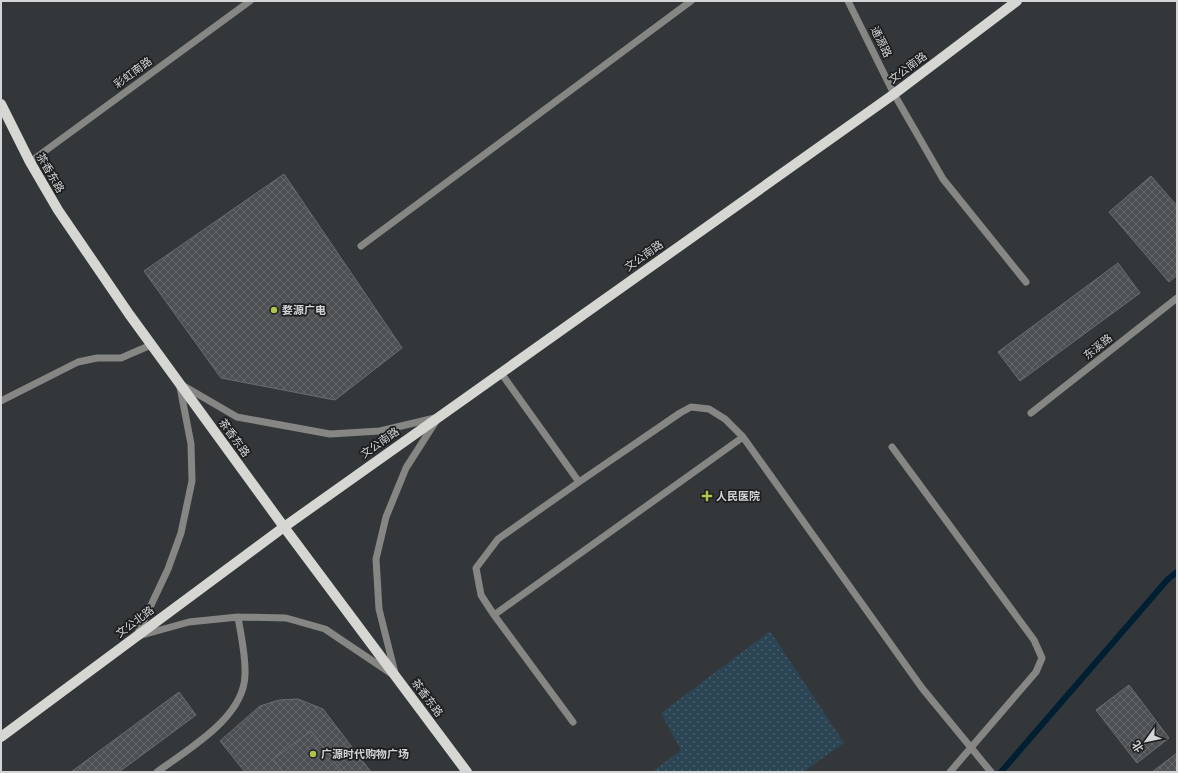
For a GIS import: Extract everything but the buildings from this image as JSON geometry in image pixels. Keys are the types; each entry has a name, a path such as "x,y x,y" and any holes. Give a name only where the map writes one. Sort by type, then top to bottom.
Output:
{"main road":[{"name":"文公南路","path":"284,527 894,94 1016,1"},
{"name":"茶香东路","path":"2,111 58,210 151,345 284,527 467,772"},
{"name":"文公北路","path":"1,737 284,527"}],"street":[{"name":"彩虹南路","path":"30,162 250,1"},
{"path":"361,246 691,1"},
{"name":"通源路","path":"848,1 894,94 943,179 1026,282"},
{"name":"东溪路","path":"1031,413 1177,298"},
{"path":"1,402 78,362 97,358 121,358 151,345"},
{"path":"501,372 579,482"},
{"path":"180,384 237,417 330,434 380,431 439,417"},
{"path":"136,637 168,569 182,533 192,481 191,444 180,384"},
{"path":"573,722 494,615 481,595 476,568 498,539 579,482 691,407 708,409 725,419 743,437 922,688 989,769"},
{"path":"396,677 379,609 376,559 386,517 406,468 439,417"},
{"path":"494,615 743,437"},
{"path":"892,447 1034,640 1042,658 1036,672 950,772"},
{"path":"136,637 189,622 238,617 286,618 325,629 396,677"},
{"path":"157,772 226,719 235,707 242,693 246,676 238,617"}],"shaded area":[{"path":"770,631 844,743 803,772 652,772 681,750 661,713"}],"waterway":[{"path":"1001,772 1168,579 1177,572"}],"place":[{"name":"婺源广电","path":"274,310"},
{"name":"人民医院","path":"707,496"},
{"name":"广源时代购物广场","path":"313,754"}]}
